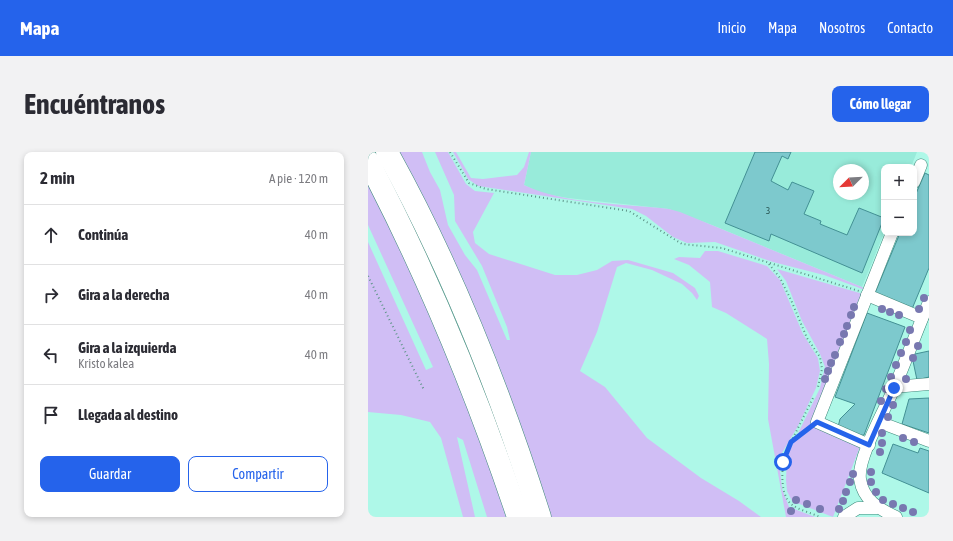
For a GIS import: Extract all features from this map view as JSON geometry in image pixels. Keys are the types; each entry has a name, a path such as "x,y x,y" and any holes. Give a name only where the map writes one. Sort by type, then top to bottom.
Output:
{"highway":[{"path":"387,152 467,316 514,440 540,517"},
{"path":"368,161 446,326 471,385 518,517"}],"street":[{"path":"917,175 921,165"},
{"path":"869,445 817,422 866,295 891,236"},
{"path":"866,295 926,310 860,466 862,486 870,502 877,508 896,517"},
{"path":"894,388 929,384"},
{"path":"879,422 929,441"},
{"path":"844,517 858,508 877,508"}],"path":[{"path":"450,152 469,182 486,189 629,211 682,244 722,248 851,287 866,295"},
{"path":"768,263 780,278 807,338 820,357 822,369 817,391 791,442 783,462 783,487 786,497 792,505 820,517"},
{"path":"368,276 424,390"},
{"path":"791,442 817,422"}],"shaded area":[{"path":"397,152 422,152 430,172 440,190 448,225 465,255 477,270 507,340 510,340 507,327 482,266 455,221 454,195 435,152 448,152 466,184 475,191 494,193 473,232 475,243 489,254 555,275 577,275 597,270 612,261 628,260 673,273 695,288 699,296 697,300 682,284 652,270 626,263 617,267 597,332 580,371 605,387 647,438 701,478 739,501 761,517 549,517"},
{"path":"453,152 456,152 471,178 483,179 517,175 524,167 529,152 531,152 524,185 539,191 575,200 669,209 680,212 862,287 865,290 824,275 773,262 715,242 687,243 673,237 646,216 632,209 478,186 468,179"},
{"path":"531,152 917,152 912,164 881,164 881,236 883,236 862,287 712,225 669,209 568,198 540,193 524,185"},
{"path":"368,182 436,326 481,438 506,517 487,517 463,440 457,437 475,517 463,517 441,438 430,422 401,415 368,412 368,242 426,370 433,367 368,225"},
{"path":"705,251 718,251 767,266 780,280 803,334 818,358 820,371 816,388 798,426 782,453 780,470 782,489 789,507 815,517 786,517 768,419 769,364 767,339 726,313 712,307 710,282 689,265 674,259 679,257 700,258"},
{"path":"777,269 863,294 811,422 861,444 833,517 792,501 787,491 787,456 820,388 825,367 820,354 802,321 786,281"}],"building":[{"path":"755,152 791,152 788,159 782,156 771,181 788,190 792,182 814,191 804,214 821,221 820,224 847,235 859,208 881,217 881,226 862,273 771,234 769,241 725,223"},
{"path":"925,173 929,175 929,268 912,309 875,293 899,236 917,236 917,191"},
{"path":"867,313 905,327 864,435 855,436 838,427 840,419 855,404 835,397"},
{"path":"929,351 929,377 917,380 913,361 915,354"},
{"path":"929,398 929,433 902,424 909,399"},
{"path":"893,444 918,453 920,448 929,451 929,493 882,473"}],"route":[{"path":"783,462 791,442 817,422 869,445 894,388"}]}
